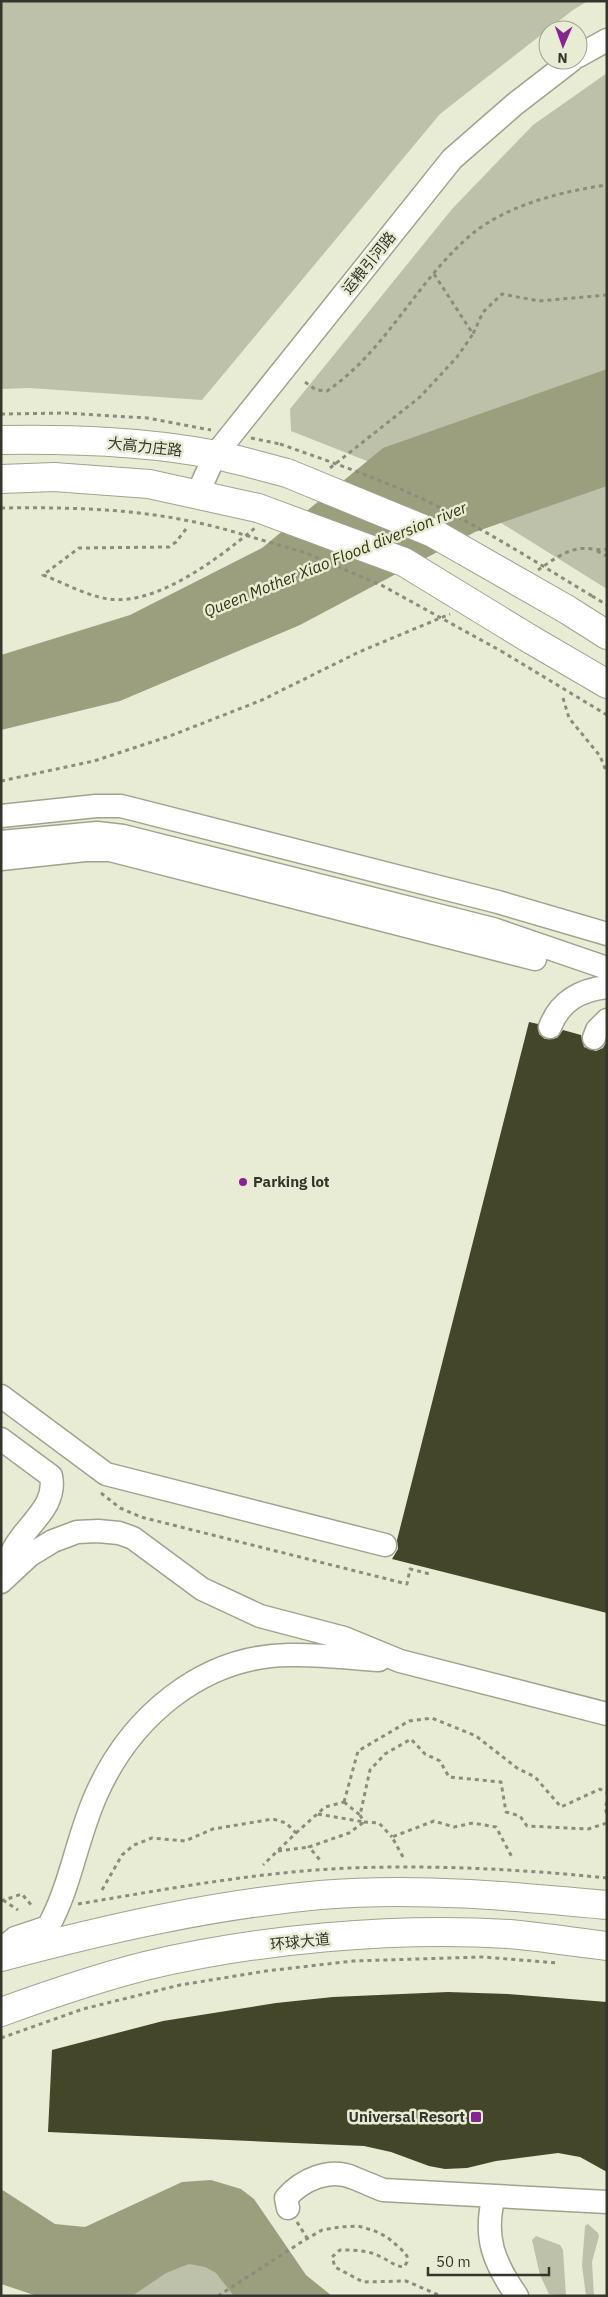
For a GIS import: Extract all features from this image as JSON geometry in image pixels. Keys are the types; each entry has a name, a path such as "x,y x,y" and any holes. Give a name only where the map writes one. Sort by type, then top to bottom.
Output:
{"main road":[{"name":"大高力庄路","path":"1,440 58,439 137,445 215,455 287,472 433,533 566,609 607,635"},
{"path":"1,479 54,477 148,484 258,508 404,562 607,684"},
{"path":"1,1957 100,1931 204,1910 321,1895 439,1893 507,1896 607,1905"},
{"name":"环球大道","path":"1,2012 144,1966 202,1955 315,1939 436,1933 510,1934 607,1946"}],"street":[{"path":"588,50 607,40"},
{"name":"运粮引河路","path":"197,495 215,455 452,159 559,70"},
{"path":"1,816 96,806 121,806 498,902 607,934"},
{"path":"1,842 97,832 123,836 493,929 607,968"},
{"path":"1,858 85,850 110,850 535,958"},
{"path":"550,1027 556,1013 565,1002 577,994 594,988 607,987"},
{"path":"594,1038 597,1030 607,1020"},
{"path":"1,1396 106,1474 385,1545"},
{"path":"1,1439 51,1476 54,1488 50,1501 15,1546 1,1577"},
{"path":"1,1582 30,1555 53,1541 77,1532 119,1533 133,1538 202,1589 260,1616 344,1638 400,1661 607,1714"},
{"path":"1,1950 15,1938 48,1927 59,1907 80,1836 97,1793 117,1754 140,1724 180,1690 213,1672 250,1660 288,1655 400,1661"},
{"path":"288,2208 286,2198 297,2186 321,2175 352,2177 383,2190 607,2202"},
{"path":"494,2196 490,2212 490,2241 500,2271 517,2296"}],"path":[{"path":"305,382 316,390 327,391 348,377 380,343 434,274 472,234 502,214 568,190 607,185"},
{"path":"434,274 473,334 483,312 502,294 539,301 607,295"},
{"path":"1,508 71,507 188,519 306,554 382,586 501,650 607,715"},
{"path":"530,575 568,551 580,548 597,551 607,556"},
{"path":"597,551 607,549"},
{"path":"592,596 607,604"},
{"path":"1,781 94,761 170,736 262,700 359,652 455,612"},
{"path":"563,698 568,718 600,756 607,773"},
{"path":"284,1553 407,1584 410,1569 430,1574"},
{"path":"344,1802 358,1751 409,1721 432,1718 476,1736 517,1768 535,1777 561,1807 600,1789 607,1793"},
{"path":"360,1815 370,1770 385,1754 412,1739 425,1754 440,1762 449,1777 501,1782 506,1812 520,1816 527,1826 588,1829 607,1822"},
{"path":"262,1865 324,1807 344,1802"},
{"path":"344,1802 360,1815 364,1822"},
{"path":"607,1802 605,1808 607,1814"},
{"path":"318,1814 379,1823 392,1837 403,1857"},
{"path":"102,1890 122,1855 134,1845 152,1838 185,1841 213,1829 273,1819 286,1823 296,1834"},
{"path":"392,1837 434,1821 454,1827 473,1823 496,1827 513,1859"},
{"path":"277,1851 309,1847 349,1833 364,1822"},
{"path":"309,1847 320,1860"},
{"path":"2,1900 22,1894 32,1906"},
{"path":"2,1900 18,1910"},
{"path":"1,2038 83,2010 151,1992 180,1985 266,1971 353,1961 482,1957 560,1963"},
{"path":"220,2295 322,2230 358,2226 387,2237 407,2256 408,2262 404,2267 396,2266 381,2256 366,2252 340,2250 332,2257 335,2267 363,2282 406,2281 441,2296"}],"shaded area":[{"path":"1,1 588,1 560,20 538,20 538,37 440,114 202,400 29,388 1,389"},
{"path":"607,73 607,589 463,499 291,431 290,409 452,209 533,125"},
{"path":"588,2224 599,2236 592,2262 594,2296 586,2296 582,2265 585,2226"},
{"path":"536,2236 560,2245 563,2250 566,2296 549,2294 540,2275 532,2240"},
{"path":"176,2262 210,2266 237,2296 120,2296"}],"water":[{"name":"Queen Mother Xiao Flood diversion river","path":"607,369 607,486 475,532 300,625 120,701 1,730 1,655 130,615 262,548 383,448"},
{"path":"211,2180 241,2189 254,2199 306,2275 332,2296 234,2296 216,2273 205,2267 189,2264 166,2273 132,2296 37,2296 1,2284 1,2189 55,2224 85,2227 182,2182"}],"building":[{"path":"529,1022 538,1024 539,1034 545,1039 557,1038 563,1030 581,1035 584,1047 596,1051 603,1048 607,1041 607,1613 392,1559 398,1549 397,1540"},
{"path":"448,1992 508,1994 607,2002 607,2172 580,2157 558,2153 496,2161 467,2168 445,2169 429,2166 391,2152 364,2146 48,2132 52,2050 163,2021 276,2003 333,1997"}],"place":[{"name":"Parking lot","path":"243,1182"},
{"name":"Universal Resort","path":"476,2117"}]}
